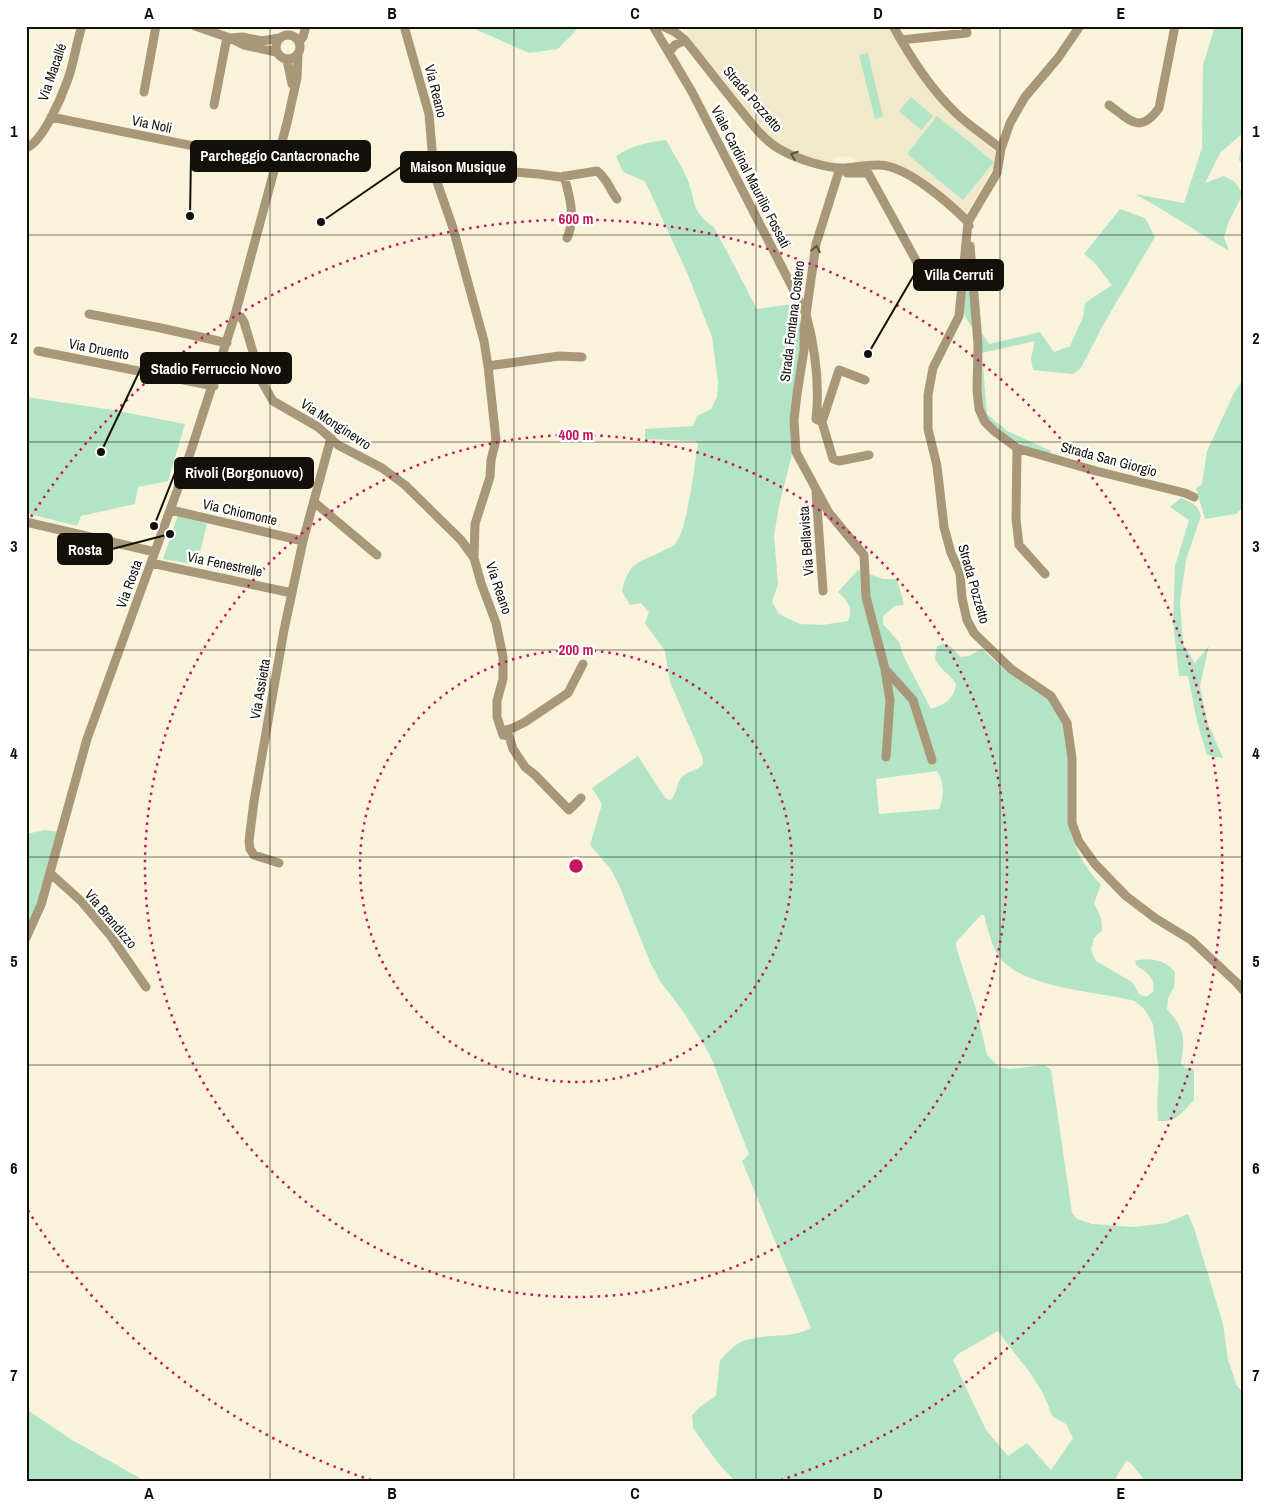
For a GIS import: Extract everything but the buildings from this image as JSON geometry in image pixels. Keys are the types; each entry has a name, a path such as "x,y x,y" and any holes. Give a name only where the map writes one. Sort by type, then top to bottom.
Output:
{"street":[{"name":"Via Macallé","path":"27,150 34,144 51,117 68,79 82,26"},
{"path":"144,92 156,26"},
{"path":"196,26 244,45 276,52 281,58 287,60 298,54 299,42 303,37 306,26"},
{"name":"Via Reano","path":"404,26 430,114 433,161 437,182 453,228 484,341 488,366 496,440 491,460 490,477 475,524 474,558 496,623 503,657 503,679 497,701 497,718 503,734 509,736 513,749 525,767 536,775 569,810 581,798"},
{"name":"Viale Cardinal Maurilio Fossati","path":"653,26 700,106 806,314"},
{"name":"Strada Pozzetto","path":"662,26 675,32 685,40 752,123 768,140 783,151 811,162 840,168 880,165 894,167 929,188 952,206 968,222 959,316 933,368 928,395 928,429 937,466 944,527 951,553 960,573 962,598 967,620 974,633 1011,669 1051,696 1067,723 1072,758 1072,823 1079,842 1095,864 1126,896 1155,918 1191,940 1244,991"},
{"path":"893,26 936,92 958,115 1001,149"},
{"path":"901,40 966,33 965,26"},
{"path":"968,222 997,173 1001,149 1010,123 1026,97 1058,58 1080,26"},
{"path":"1109,105 1135,123 1142,123 1151,118 1159,108 1175,26"},
{"path":"229,38 242,37 262,41 290,35 299,42"},
{"path":"214,105 229,38"},
{"path":"276,52 279,38"},
{"path":"669,52 675,45 685,40"},
{"name":"Via Rosta","path":"26,938 37,916 87,738 171,510 214,386 277,163 297,78 298,54"},
{"name":"Via Rosta","path":"287,60 292,78 293,93"},
{"name":"Via Noli","path":"51,117 277,163"},
{"path":"433,161 441,169 447,170 488,170 560,177 597,171 603,175 610,190 617,199"},
{"name":"Strada Pozzetto","path":"840,168 848,173 868,174 924,275 936,280 946,277 949,273"},
{"name":"Strada Fontana Costero","path":"796,452 794,420 816,244 840,168"},
{"path":"564,176 572,214 572,228 567,238"},
{"name":"Strada San Giorgio","path":"968,222 978,344 977,390 979,409 985,422 1017,448 1194,497"},
{"path":"89,314 227,343"},
{"path":"806,314 819,397 816,419 822,422"},
{"name":"Via Monginevro","path":"235,316 241,317 244,322 262,382 268,395 279,405 318,427 338,445 382,468 405,485 461,540 474,558"},
{"name":"Via Druento","path":"38,351 214,386"},
{"path":"488,366 559,356 582,357"},
{"path":"866,380 839,370 822,422 833,459 839,461 869,455"},
{"name":"Via Assietta","path":"279,863 254,855 250,849 249,841 273,692 292,593 303,541 331,438"},
{"path":"1017,448 1016,519 1019,545 1045,574"},
{"name":"Via Bellavista","path":"796,452 830,513 864,555 866,597 885,669 890,700 886,757"},
{"name":"Via Bellavista","path":"816,489 823,591"},
{"path":"314,502 377,554"},
{"name":"Via Chiomonte","path":"171,510 303,541"},
{"path":"26,522 155,552"},
{"name":"Via Fenestrelle","path":"151,563 292,593"},
{"path":"502,731 525,722 568,693 582,664"},
{"name":"Via Bellavista","path":"885,669 913,700 932,760"},
{"name":"Via Brandizzo","path":"50,873 82,902 110,935 146,987"}],"shaded area":[{"path":"688,26 887,26 943,105 959,122 979,135 995,153 994,165 990,174 965,216 898,164 880,160 856,162 849,156 835,158 829,164 785,149 770,138 754,122 693,44 687,33"}],"green space":[{"path":"468,26 580,26 558,49 529,53"},
{"path":"1215,26 1244,26 1244,168 1239,160 1243,133 1220,153 1205,183 1224,176 1235,182 1243,194 1228,223 1224,237 1229,251 1135,194 1184,203 1202,148 1203,65"},
{"path":"868,53 883,117 875,119 859,55"},
{"path":"911,97 933,116 921,130 899,111"},
{"path":"937,116 994,162 963,200 907,154"},
{"path":"666,140 687,178 697,211 714,227 757,309 792,304 800,316 800,347 793,450 779,506 774,536 778,584 772,602 779,614 800,624 822,625 848,621 850,608 847,601 838,592 858,570 883,579 897,579 904,605 895,606 883,616 883,624 899,642 904,657 931,709 951,698 956,684 935,659 937,646 943,644 950,646 961,657 969,656 982,649 1008,672 1046,695 1059,713 1067,743 1070,830 1084,863 1101,885 1094,903 1101,918 1102,930 1094,938 1091,950 1096,961 1132,982 1139,994 1146,997 1153,992 1152,979 1144,970 1136,965 1135,961 1146,959 1162,962 1175,972 1174,987 1168,998 1167,1009 1182,1034 1181,1063 1185,1068 1194,1069 1194,1100 1175,1118 1158,1121 1159,1072 1153,1024 1145,1010 1135,1001 1044,983 1011,968 1000,958 994,948 984,915 981,915 956,942 977,1012 987,1055 999,1067 1009,1069 1045,1065 1051,1070 1072,1213 1077,1219 1092,1224 1134,1227 1166,1223 1188,1214 1223,1324 1228,1360 1237,1386 1244,1393 1244,1481 1145,1481 1130,1462 1126,1461 1114,1481 735,1481 718,1463 693,1428 692,1415 716,1396 720,1360 733,1347 750,1339 794,1334 811,1328 742,1161 749,1154 710,1055 685,1014 660,981 650,962 619,885 610,868 590,845 602,804 592,788 638,756 665,798 670,800 681,778 703,764 702,756 670,682 665,651 645,623 649,612 641,603 630,605 622,591 628,574 635,565 676,543 684,524 698,445 696,441 645,439 645,429 693,426 697,416 711,409 717,397 718,382 712,337 688,275 645,181 623,172 616,156 633,147","holes":["937,771 943,790 939,809 879,814 876,779","998,1331 1036,1381 1048,1403 1052,1416 1066,1424 1073,1438 1051,1470 1027,1443 1008,1456 986,1430 953,1360 958,1354"]},
{"path":"1120,209 1145,218 1155,237 1103,325 1081,368 1073,374 1033,370 1031,359 1035,341 982,353 987,414 1007,431 1051,451 1051,455 1009,439 988,422 981,401 980,340 963,313 968,263 974,241 982,333 989,344 1040,332 1054,352 1070,346 1083,317 1085,303 1112,285 1094,262 1084,254"},
{"path":"1244,378 1244,506 1236,514 1205,519 1196,488 1202,484 1207,451 1235,391"},
{"path":"26,397 113,410 185,424 168,481 138,487 135,504 81,516 77,526 26,513"},
{"path":"1181,498 1194,504 1201,516 1186,560 1180,602 1183,644 1195,663 1209,646 1200,686 1207,721 1223,758 1207,755 1197,721 1188,676 1179,676 1173,621 1175,566 1189,520 1170,507"},
{"path":"178,515 207,524 197,565 163,559"},
{"path":"45,830 61,832 31,929 26,928 26,834"},
{"path":"26,1409 72,1440 145,1481 26,1481"}],"place":[{"name":"Parcheggio Cantacronache","path":"190,216"},
{"name":"Maison Musique","path":"321,222"},
{"name":"Villa Cerruti","path":"868,354"},
{"name":"Stadio Ferruccio Novo","path":"101,452"},
{"name":"Rivoli (Borgonuovo)","path":"154,526"},
{"name":"Rosta","path":"170,534"}]}
